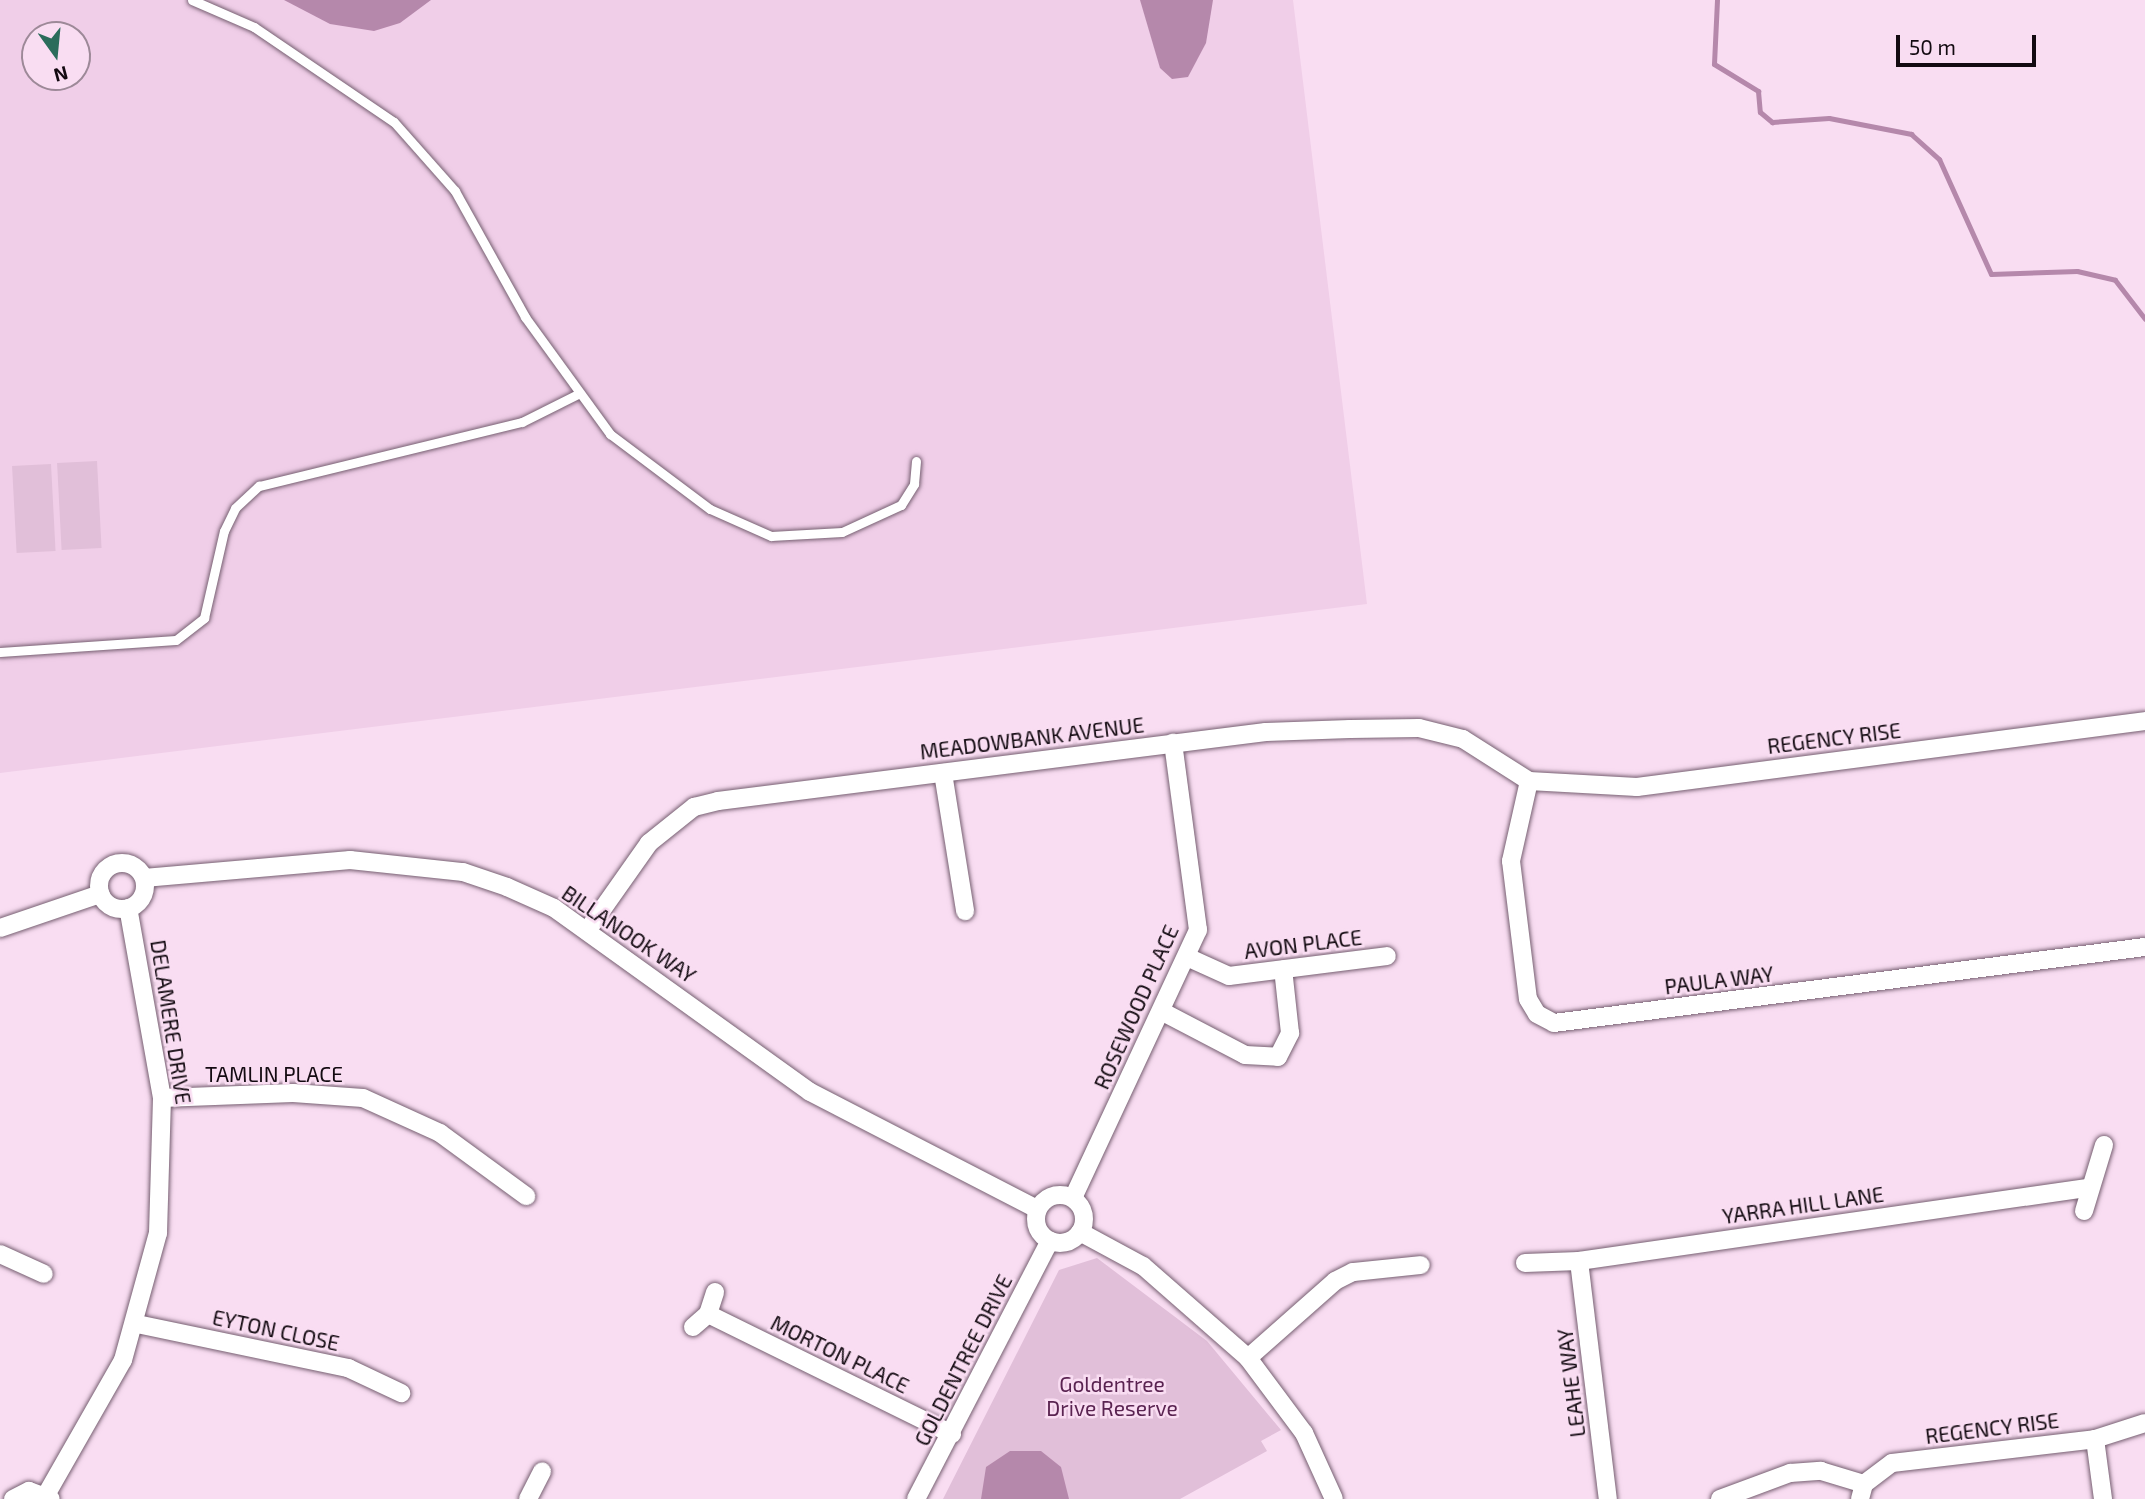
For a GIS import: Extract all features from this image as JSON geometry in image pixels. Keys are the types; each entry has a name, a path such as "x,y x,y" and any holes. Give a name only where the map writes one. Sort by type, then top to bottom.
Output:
{"street":[{"name":"REGENCY RISE","path":"1529,780 1637,786 2145,721"},
{"name":"MEADOWBANK AVENUE","path":"587,931 649,843 694,807 1266,732 1419,728 1463,740 1529,780"},
{"name":"ROSEWOOD PLACE","path":"1073,1198 1198,930 1197,904 1173,743"},
{"path":"943,773 965,911"},
{"name":"PAULA WAY","path":"1529,780 1511,862 1528,999 1537,1014 1554,1023 2145,947"},
{"path":"117,863 135,867 144,878 142,897 128,908 112,906 100,894 102,874 117,863"},
{"name":"BILLANOOK WAY","path":"144,878 275,864 410,863 508,887 587,931 810,1092 1037,1209"},
{"path":"0,929 100,894"},
{"name":"DELAMERE DRIVE","path":"48,1497 92,1423 137,1324 158,1233 162,1097 128,908"},
{"name":"AVON PLACE","path":"1187,957 1229,976 1387,956"},
{"path":"1161,1010 1245,1055 1278,1057 1290,1033 1283,969"},
{"name":"TAMLIN PLACE","path":"162,1097 293,1093 363,1098 440,1133 526,1196"},
{"path":"2084,1211 2086,1188 2104,1144"},
{"name":"YARRA HILL LANE","path":"1525,1263 1579,1261 2086,1188"},
{"path":"1053,1195 1073,1198 1085,1217 1080,1232 1063,1243 1050,1241 1036,1224 1037,1209 1053,1195"},
{"path":"1080,1232 1143,1266 1248,1358 1304,1433 1334,1499"},
{"name":"GOLDENTREE DRIVE","path":"916,1499 1050,1241"},
{"path":"0,1254 44,1274"},
{"name":"LEAHE WAY","path":"1579,1261 1608,1499"},
{"path":"1248,1358 1335,1282 1353,1272 1421,1265"},
{"path":"693,1328 708,1314 715,1292"},
{"name":"MORTON PLACE","path":"708,1314 952,1434"},
{"name":"EYTON CLOSE","path":"137,1324 348,1368 401,1393"},
{"name":"REGENCY RISE","path":"1862,1491 1892,1463 2095,1439 2145,1423"},
{"path":"2095,1439 2103,1499"},
{"path":"536,1497 542,1471"},
{"path":"1720,1499 1790,1474 1821,1471 1862,1491"},
{"path":"13,1499 29,1491 48,1497"}],"lane":[{"path":"192,0 254,27 340,80 428,155 579,394 610,434 710,509 771,536 842,532 875,521 901,505 914,484 916,461"},
{"path":"0,652 176,640 204,618 224,531 235,508 259,486 522,422 579,394"}],"shaded area":[{"path":"0,0 1293,0 1367,604 0,773"},
{"path":"284,0 431,0 400,23 374,31 330,24"},
{"path":"1140,0 1213,0 1206,43 1188,77 1172,79 1160,68"},
{"path":"1010,1451 1041,1451 1061,1467 1069,1499 981,1499 986,1467"}],"green space":[{"path":"97,461 102,548 62,550 57,463"},
{"path":"51,464 56,551 17,553 12,466"},
{"name":"Goldentree Drive Reserve","path":"1097,1258 1207,1341 1281,1430 1261,1441 1267,1451 1180,1499 943,1499 1059,1270"}],"waterway":[{"path":"1717,0 1714,64 1758,91 1760,112 1772,122 1829,118 1911,134 1939,159 1991,274 2077,271 2115,280 2145,319"}]}
